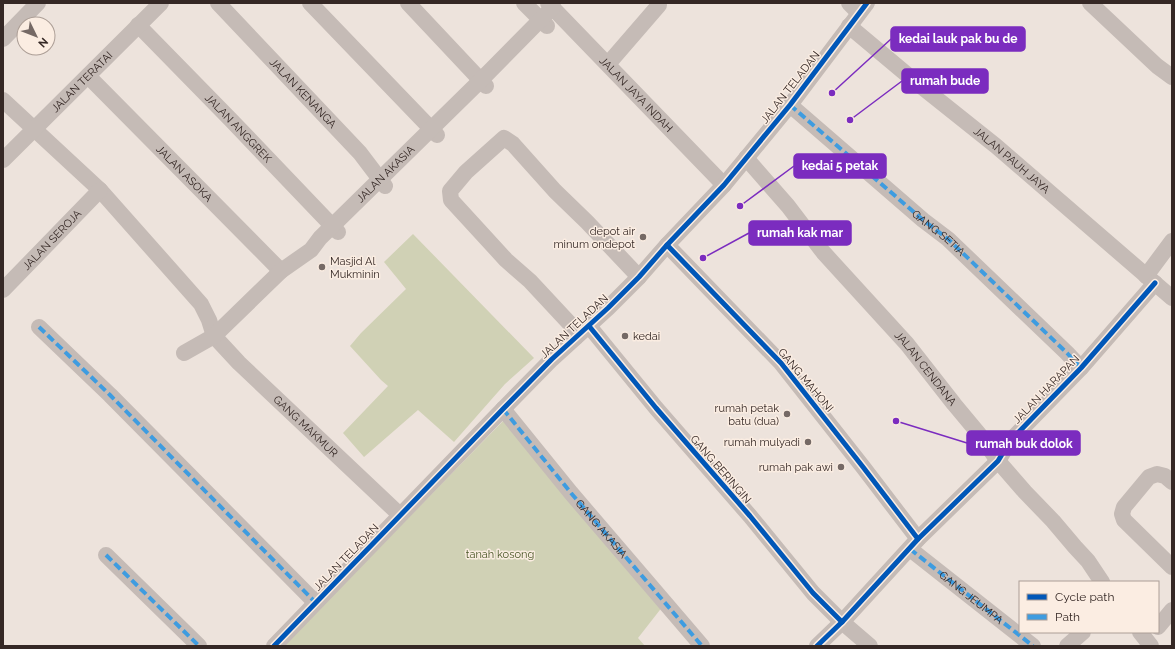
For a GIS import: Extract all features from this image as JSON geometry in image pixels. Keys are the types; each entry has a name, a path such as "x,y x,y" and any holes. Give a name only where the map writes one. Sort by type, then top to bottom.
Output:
{"street":[{"path":"3,39 38,3"},
{"name":"JALAN TERATAI","path":"3,160 160,3"},
{"name":"JALAN KENANGA","path":"218,3 360,153 382,183"},
{"path":"310,3 434,132"},
{"path":"408,3 483,84"},
{"path":"524,3 543,23"},
{"path":"1090,3 1157,66 1172,77"},
{"path":"608,64 659,5"},
{"name":"JALAN TELADAN","path":"274,646 552,359 589,326 639,277 724,184 790,105 849,26 858,6"},
{"name":"JALAN AKASIA","path":"184,353 214,336 281,271 311,250 325,244 335,229 483,84 543,23 554,8"},
{"name":"JALAN JAYA INDAH","path":"554,8 724,184"},
{"name":"JALAN ANGGREK","path":"138,25 226,114 335,229"},
{"name":"JALAN PAUH JAYA","path":"849,26 996,146 1172,298"},
{"name":"JALAN ASOKA","path":"88,76 281,271"},
{"path":"3,100 100,190 201,304 209,320 214,336"},
{"name":"GANG SETIA","path":"790,105 923,220 948,239 1081,368"},
{"path":"576,337 571,325 530,281 506,260 451,200 450,191 466,172 504,138 513,144 555,191 587,222 639,277"},
{"name":"JALAN CENDANA","path":"746,158 788,206 823,252 907,344 979,434 998,461 1088,561 1101,581"},
{"name":"JALAN SEROJA","path":"3,290 100,190"},
{"name":"JALAN AKASIA","path":"311,250 320,238 335,229"},
{"name":"JALAN HARAPAN","path":"817,646 842,622 914,544 998,461 1010,440 1081,368 1150,279 1172,241"},
{"name":"GANG MAHONI","path":"667,245 781,364 863,466 914,544"},
{"name":"GANG BERINGIN","path":"589,326 656,408 750,516 813,593 842,622 870,646"},
{"path":"39,327 110,395 315,602"},
{"name":"GANG MAKMUR","path":"214,336 239,363 400,515"},
{"name":"GANG AKASIA","path":"503,409 571,493 702,646"},
{"path":"1172,482 1165,476 1157,474 1149,477 1124,507 1122,514 1124,520 1172,567"},
{"name":"GANG JEUMPA","path":"914,544 1033,646"},
{"path":"106,555 199,646"},
{"path":"1159,626 1172,610"},
{"path":"1067,646 1081,633"}],"green space":[{"path":"413,234 534,358 505,384 454,442 418,410 364,457 343,433 388,386 350,346 361,333 406,289 384,262"},
{"name":"tanah kosong","path":"506,418 663,606 638,638 645,646 287,646 285,644"}],"marked path":[{"path":"790,105 923,220 948,239 1081,368"},
{"path":"39,327 110,395 315,602"},
{"path":"503,409 571,493 702,646"},
{"path":"910,549 1033,646"},
{"path":"106,555 199,646"}],"cycle path":[{"path":"274,646 552,359 608,308 639,277 724,185 790,105 867,3"},
{"path":"667,245 781,363 918,539"},
{"path":"817,646 842,622 918,539 998,461 1010,441 1081,368 1155,283"},
{"path":"589,326 656,408 750,516 813,593 842,622"}],"place":[{"name":"kedai lauk pak bu de","path":"832,93"},
{"name":"rumah bude","path":"850,120"},
{"name":"kedai 5 petak","path":"740,206"},
{"name":"depot air minum ondepot","path":"643,237"},
{"name":"rumah kak mar","path":"703,258"},
{"name":"Masjid Al Mukminin","path":"322,267"},
{"name":"kedai","path":"625,336"},
{"name":"rumah petak batu (dua)","path":"787,414"},
{"name":"rumah buk dolok","path":"896,421"},
{"name":"rumah mulyadi","path":"808,442"},
{"name":"rumah pak awi","path":"841,467"}]}
